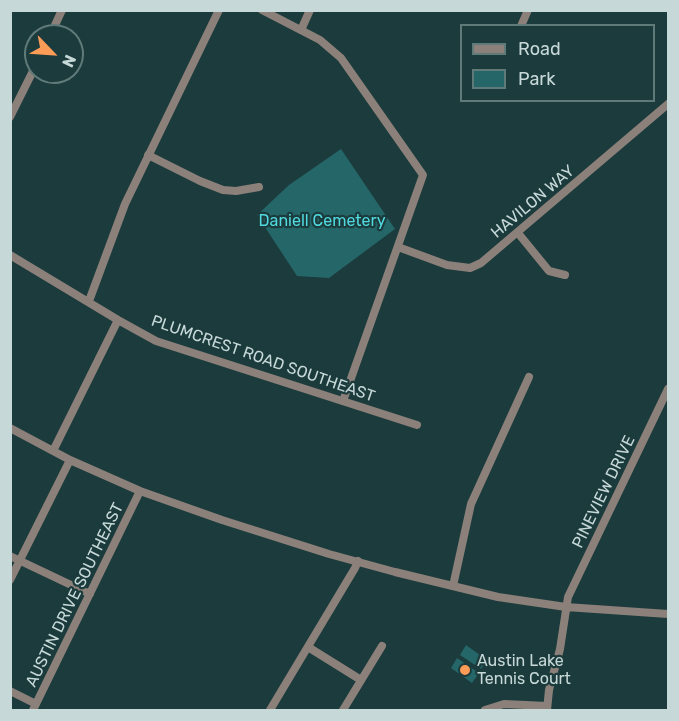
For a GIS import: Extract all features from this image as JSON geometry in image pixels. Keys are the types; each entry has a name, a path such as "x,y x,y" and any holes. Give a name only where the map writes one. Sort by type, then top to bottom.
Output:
{"street":[{"path":"56,24 62,10"},
{"path":"89,301 125,204 219,10"},
{"path":"262,10 320,40 341,58 423,175 343,401"},
{"path":"301,30 310,10"},
{"path":"522,24 528,10"},
{"path":"10,117 26,84"},
{"name":"HAVILON WAY","path":"398,247 447,265 470,268 481,263 669,104"},
{"path":"148,155 223,190 236,191 259,187"},
{"path":"518,233 549,271 565,275"},
{"name":"PLUMCREST ROAD SOUTHEAST","path":"10,255 156,341 417,424"},
{"path":"53,451 118,320"},
{"path":"453,586 471,504 529,377"},
{"name":"PINEVIEW DRIVE","path":"547,708 549,690 560,649 568,597 669,389"},
{"path":"10,428 70,460 140,491 275,537 358,561 498,597 566,607 669,614"},
{"path":"10,580 70,460"},
{"name":"AUSTIN DRIVE SOUTHEAST","path":"35,707 140,491"},
{"path":"10,556 90,594"},
{"path":"270,711 356,568 358,561"},
{"path":"343,711 382,646"},
{"path":"308,647 361,680"},
{"path":"10,691 35,707"},
{"path":"485,711 504,704 547,708"}],"green space":[{"name":"Daniell Cemetery","path":"341,149 395,229 329,278 297,276 257,215 289,185"},
{"name":"Austin Lake Tennis Court","path":"466,645 487,660 481,669 460,655"},
{"name":"Austin Lake Tennis Court","path":"457,658 479,673 472,683 451,668"}],"place":[{"name":"Austin Lake Tennis Court","path":"465,670"}]}
